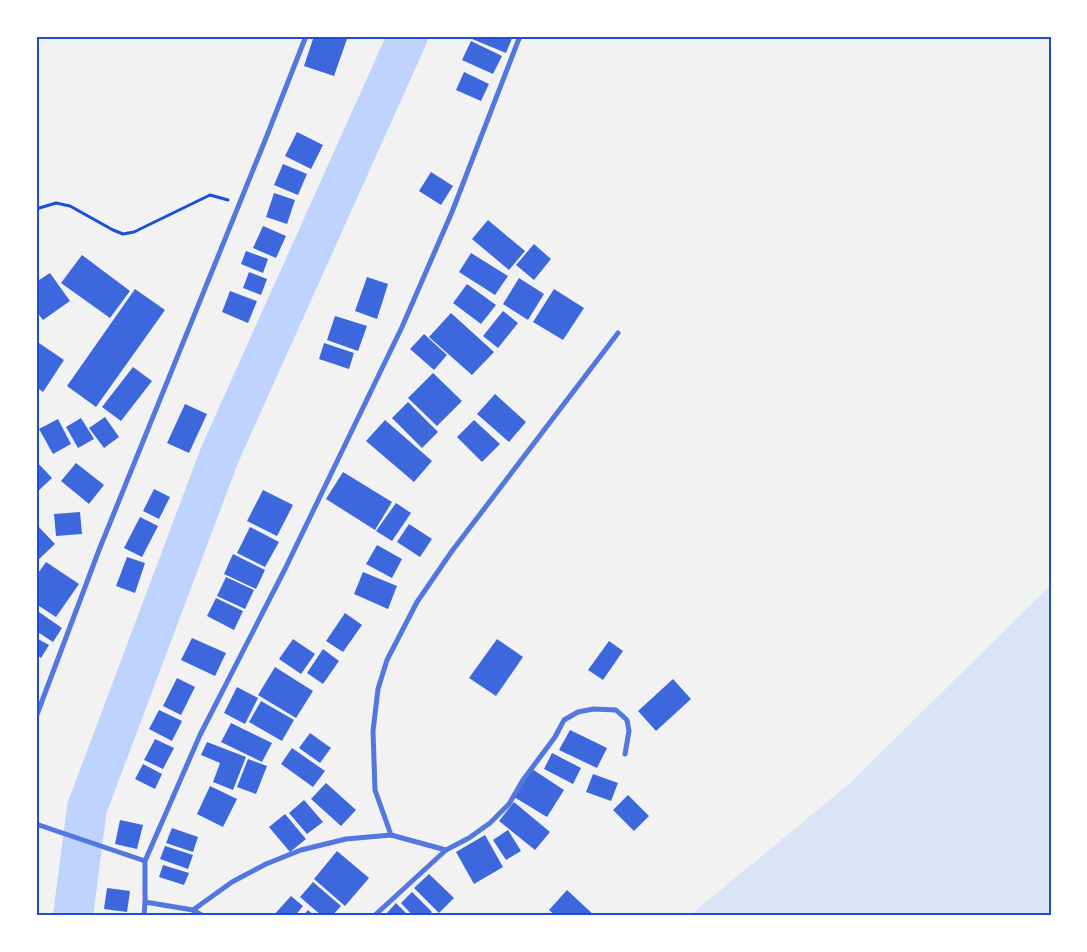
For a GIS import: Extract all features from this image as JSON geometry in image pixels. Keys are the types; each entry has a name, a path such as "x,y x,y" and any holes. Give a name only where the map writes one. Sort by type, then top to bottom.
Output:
{"street":[{"path":"36,717 99,550 247,187 306,36"},
{"path":"144,916 146,902 145,861 200,735 285,569 402,327 452,212 520,36"},
{"path":"391,835 375,790 373,731 378,689 388,660 417,602 452,551 618,333"},
{"path":"374,916 446,850 469,838 490,823 509,804 564,720 578,712 594,708 616,710 627,720 629,731 625,754"},
{"path":"36,824 145,861"},
{"path":"193,910 232,882 266,864 301,850 346,839 391,835 446,850"},
{"path":"146,902 193,910 203,916"}],"path":[{"path":"36,209 56,204 70,206 123,234 134,232 205,197 210,195 216,196"}],"shaded area":[{"path":"1051,585 1051,916 689,916 849,784"}],"building":[{"path":"314,36 348,36 334,76 304,66"},
{"path":"473,36 513,36 506,53 472,39"},
{"path":"471,41 502,56 493,74 462,60"},
{"path":"464,72 489,84 481,101 456,90"},
{"path":"297,132 323,145 311,169 285,156"},
{"path":"283,164 307,174 298,195 274,185"},
{"path":"431,172 453,186 441,205 419,191"},
{"path":"274,193 295,200 287,224 266,217"},
{"path":"488,220 525,251 509,270 472,239"},
{"path":"263,226 286,236 276,258 253,248"},
{"path":"534,244 551,259 534,280 516,265"},
{"path":"246,251 268,259 263,273 241,264"},
{"path":"471,253 508,276 495,295 459,272"},
{"path":"82,255 130,291 110,318 61,283"},
{"path":"249,272 267,279 261,295 243,288"},
{"path":"50,273 70,301 43,320 36,311 36,282"},
{"path":"367,277 388,284 377,319 355,311"},
{"path":"519,278 544,294 528,320 503,304"},
{"path":"467,284 496,305 481,324 453,303"},
{"path":"135,289 165,310 96,407 67,386"},
{"path":"554,289 584,308 563,340 533,322"},
{"path":"230,291 257,301 248,323 222,312"},
{"path":"503,311 518,323 498,348 483,336"},
{"path":"451,313 494,352 472,375 429,337"},
{"path":"335,316 367,326 358,351 327,340"},
{"path":"424,334 447,355 434,370 410,349"},
{"path":"36,341 64,360 43,392 36,387"},
{"path":"324,343 354,353 349,369 319,359"},
{"path":"133,367 152,381 121,421 102,407"},
{"path":"433,373 462,401 437,426 408,398"},
{"path":"495,394 526,422 509,442 477,414"},
{"path":"408,402 438,432 422,448 392,418"},
{"path":"185,404 207,414 189,453 167,443"},
{"path":"105,417 119,437 104,448 89,428"},
{"path":"81,418 94,439 78,448 66,427"},
{"path":"58,419 71,444 53,454 39,429"},
{"path":"385,420 432,461 414,482 366,441"},
{"path":"474,420 500,444 482,462 457,437"},
{"path":"36,461 52,478 36,493"},
{"path":"76,463 104,485 89,504 61,481"},
{"path":"343,472 392,502 375,530 326,499"},
{"path":"154,489 170,497 159,519 143,511"},
{"path":"263,490 293,505 277,536 247,521"},
{"path":"396,503 411,513 392,541 376,531"},
{"path":"80,512 82,534 56,536 54,514"},
{"path":"140,517 158,526 142,557 124,548"},
{"path":"36,524 55,544 36,562"},
{"path":"409,524 432,539 420,557 397,542"},
{"path":"250,527 279,542 265,567 237,553"},
{"path":"377,545 402,559 392,578 366,564"},
{"path":"233,554 265,570 256,589 224,574"},
{"path":"127,557 145,563 135,593 116,586"},
{"path":"46,562 79,584 56,617 36,604 36,576"},
{"path":"363,572 397,586 388,609 354,594"},
{"path":"226,577 254,590 245,609 217,596"},
{"path":"216,598 243,611 234,630 207,616"},
{"path":"39,612 62,628 53,642 36,631 36,616"},
{"path":"345,613 362,625 343,652 326,641"},
{"path":"36,638 49,645 41,658 36,654"},
{"path":"192,638 226,653 215,676 181,660"},
{"path":"293,639 315,654 301,674 279,659"},
{"path":"497,639 523,657 496,696 469,678"},
{"path":"609,641 623,651 603,680 588,670"},
{"path":"323,649 339,661 323,684 307,673"},
{"path":"275,667 313,691 296,718 258,695"},
{"path":"177,678 195,687 181,715 163,706"},
{"path":"673,679 691,699 656,731 638,711"},
{"path":"237,687 258,698 245,724 224,713"},
{"path":"261,701 294,720 282,741 249,722"},
{"path":"159,710 182,721 172,741 149,729"},
{"path":"231,723 272,743 262,762 221,742"},
{"path":"570,730 607,748 597,768 559,750"},
{"path":"310,733 331,748 320,763 299,748"},
{"path":"155,739 174,748 163,769 144,760"},
{"path":"207,742 246,757 233,790 213,782 220,763 201,755"},
{"path":"292,748 325,771 313,787 281,764"},
{"path":"552,753 581,768 573,784 544,769"},
{"path":"248,759 267,766 256,794 237,787"},
{"path":"143,764 162,774 155,789 135,779"},
{"path":"532,769 564,790 547,817 514,797"},
{"path":"593,774 618,783 611,801 586,792"},
{"path":"326,783 356,810 341,826 311,799"},
{"path":"210,786 237,799 223,827 197,814"},
{"path":"628,795 649,816 634,831 613,810"},
{"path":"304,800 323,822 307,834 289,813"},
{"path":"514,802 550,832 535,850 499,821"},
{"path":"285,814 306,839 290,852 269,827"},
{"path":"120,820 143,825 137,849 115,844"},
{"path":"172,828 198,837 193,852 166,843"},
{"path":"508,830 521,851 506,860 493,840"},
{"path":"485,835 503,867 474,884 456,852"},
{"path":"165,846 193,855 188,869 160,859"},
{"path":"337,851 369,878 345,906 314,879"},
{"path":"163,865 189,873 184,885 159,877"},
{"path":"429,874 454,898 439,913 414,888"},
{"path":"313,882 341,906 332,916 322,916 300,897"},
{"path":"107,888 130,891 127,912 104,909"},
{"path":"567,890 595,916 556,916 549,910"},
{"path":"412,892 432,912 428,916 413,916 401,903"},
{"path":"291,896 303,906 295,916 273,916"},
{"path":"396,903 409,916 384,916"},
{"path":"308,910 315,916 303,916"}],"waterway":[{"path":"73,916 87,808 220,454 408,36"}]}
